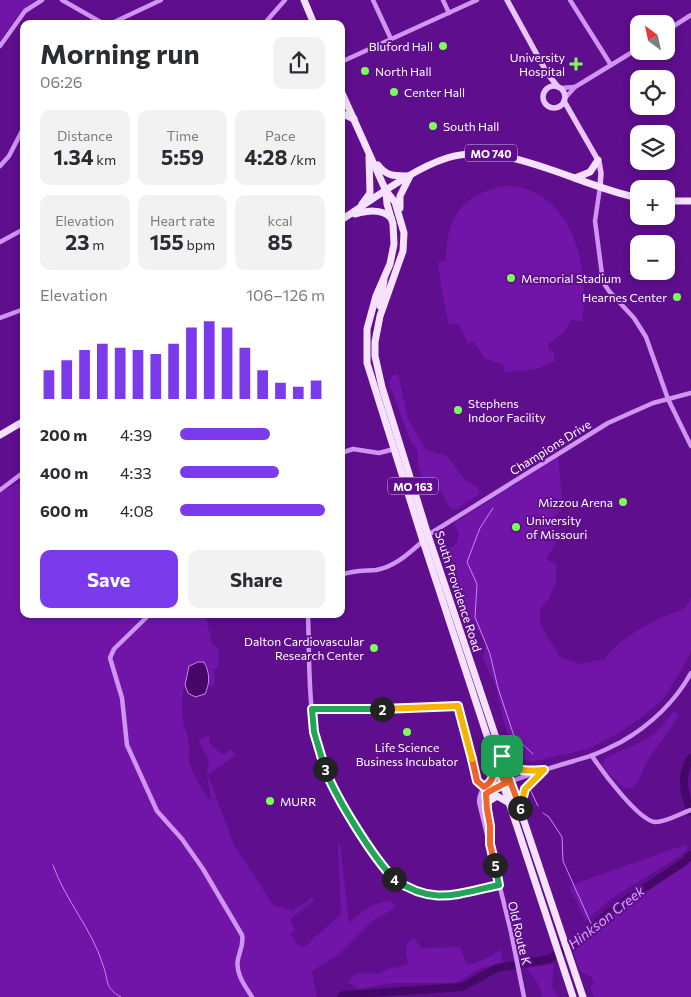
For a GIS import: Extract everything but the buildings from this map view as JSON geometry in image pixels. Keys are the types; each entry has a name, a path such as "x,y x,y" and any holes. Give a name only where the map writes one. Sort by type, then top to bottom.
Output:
{"main road":[{"path":"302,0 312,20"},
{"name":"South Providence Road","path":"345,102 386,191 396,202 404,233 403,251 380,316 375,342 378,372 426,538 494,754 520,809 583,997"},
{"path":"345,115 354,120"},
{"path":"369,152 387,175 410,176 400,196 400,217"},
{"path":"349,215 363,203 370,193 369,152"},
{"name":"MO 740","path":"345,218 410,176 447,158 477,153 503,155 630,195"},
{"path":"575,178 590,172 598,160"},
{"name":"South Providence Road","path":"386,191 387,204 392,220 394,244 390,264 376,296 367,329 366,348 371,379 502,756 511,804 573,997"},
{"path":"675,201 691,201"},
{"path":"349,215 378,211 386,213 392,220"},
{"path":"380,316 380,303 385,285 383,277"},
{"path":"0,436 20,424"},
{"path":"487,785 494,774 494,754"},
{"path":"502,756 513,768 526,771 544,770"},
{"path":"520,809 525,789 544,770"},
{"path":"486,803 498,796 511,804"}],"street":[{"path":"0,46 25,11 42,0"},
{"path":"62,0 97,20"},
{"path":"118,20 161,0"},
{"path":"268,20 285,0"},
{"path":"373,0 391,39"},
{"path":"443,0 449,13"},
{"path":"345,60 477,0"},
{"path":"508,0 547,73 560,88 571,116 598,160 601,173 595,221 602,279 609,291 634,318 646,337 668,398 691,446"},
{"path":"570,0 611,65"},
{"path":"675,25 691,15"},
{"path":"557,108 575,87 630,53"},
{"path":"547,73 548,88 544,95 545,102 550,107 557,108 571,116"},
{"path":"548,88 575,87"},
{"path":"0,166 9,156 20,135"},
{"path":"0,242 20,231"},
{"path":"0,318 20,310"},
{"name":"Champions Drive","path":"345,574 357,570 377,570 391,566 426,538 608,423 636,409 668,398 691,393"},
{"path":"345,452 352,449 379,453 394,449"},
{"path":"0,490 20,475"},
{"path":"146,618 114,649 110,658 122,698 127,744 157,811 182,839 203,869 242,935 243,946 237,966 241,978 252,997"},
{"path":"308,618 314,732 328,777 383,868 393,879 420,894 452,895 499,885"},
{"path":"312,709 458,706 477,781 487,785 506,782 592,756 621,741 647,724 670,704 691,673"},
{"path":"592,756 624,797 644,817 656,822 691,810"},
{"path":"486,803 485,798 490,791 506,782"},
{"name":"Old Route K","path":"487,785 479,797 479,802 484,829 490,844 511,932 524,997"},
{"name":"Old Route K","path":"486,803 490,826 490,844"}],"shaded area":[{"path":"0,0 35,0 22,10 0,41"},
{"name":"Memorial Stadium","path":"506,186 529,190 547,200 561,215 572,234 579,256 583,278 584,301 582,322 571,320 565,331 548,344 549,351 553,351 555,361 537,369 505,372 503,364 485,359 474,342 468,344 458,323 449,325 442,294 438,262 446,261 449,232 453,220 468,201 491,189"},
{"path":"398,374 408,419 426,450 447,456 464,479 477,487 480,494 456,509 451,508 441,491 423,479 418,466 418,451 411,442 389,383 392,376"},
{"path":"558,457 563,508 554,517 556,543 546,559 556,564 556,581 549,599 540,609 540,624 560,657 580,664 605,659 628,636 662,617 677,612 689,602 691,597 691,651 684,666 663,699 641,718 617,734 588,749 531,762 515,755 504,722 496,687 483,658 486,644 480,632 470,627 445,553 457,543 459,534 454,523"},
{"path":"20,482 20,618 206,618 212,644 219,649 218,668 214,670 215,685 211,686 209,685 209,669 204,662 198,661 189,666 182,699 182,713 189,744 191,768 209,800 211,798 207,775 209,761 199,741 207,735 209,736 209,742 221,754 225,754 231,749 236,755 208,775 234,845 273,905 292,911 312,898 314,901 290,919 295,930 290,933 297,944 304,947 341,914 338,845 340,843 349,923 373,905 392,901 395,905 393,909 372,921 339,954 312,971 317,997 0,997 0,492"},
{"path":"198,662 204,662 208,674 208,682 205,694 195,697 188,693 185,685 189,666"},
{"path":"673,712 679,714 648,760 638,782 633,788 624,788 608,773 603,765 604,759 653,735"},
{"path":"687,844 687,850 680,856 611,899 586,921 569,886"},
{"path":"691,860 691,997 594,997 590,988 594,982 591,977 580,971 572,948 617,910"},
{"path":"414,938 421,948 460,947 465,960 469,964 490,956 500,949 503,963 481,968 456,983 394,983 359,989 347,982 358,973 380,974 387,969 407,965 409,961 406,956 407,942"},
{"path":"554,964 552,986 558,997 542,997 537,982 526,968"}],"waterway":[{"path":"493,508 480,528 467,562 477,584 475,617 490,654 498,688 514,736 516,759"},
{"path":"515,737 533,754"},
{"name":"Hinkson Creek","path":"691,758 684,778 686,798 691,812"},
{"path":"531,791 538,806"},
{"path":"543,813 549,817 562,837 563,861 593,928"},
{"name":"Hinkson Creek","path":"341,997 343,995 462,987 497,968 549,959 576,943 616,907 684,862 691,855"},
{"path":"53,865 64,890 98,952 109,987 121,997"}],"place":[{"name":"Bluford Hall","path":"443,46"},
{"name":"University Hospital","path":"576,64"},
{"name":"North Hall","path":"365,71"},
{"name":"Center Hall","path":"394,92"},
{"name":"South Hall","path":"433,126"},
{"name":"Memorial Stadium","path":"511,278"},
{"name":"Hearnes Center","path":"677,297"},
{"name":"Stephens Indoor Facility","path":"458,410"},
{"name":"Mizzou Arena","path":"623,502"},
{"name":"University of Missouri","path":"516,527"},
{"name":"Dalton Cardiovascular Research Center","path":"374,648"},
{"name":"Life Science Business Incubator","path":"407,732"},
{"name":"MURR","path":"270,801"}],"route":[{"path":"502,756 510,781 503,779 494,754 494,774 490,784 484,787 477,781 458,706 444,708 312,709 314,732 321,757 328,777 344,807 383,868 393,879 406,888 420,894 452,895 499,885 490,844 486,794 510,781 520,809 521,800 528,784 544,770 526,771 513,768 502,756"}]}
